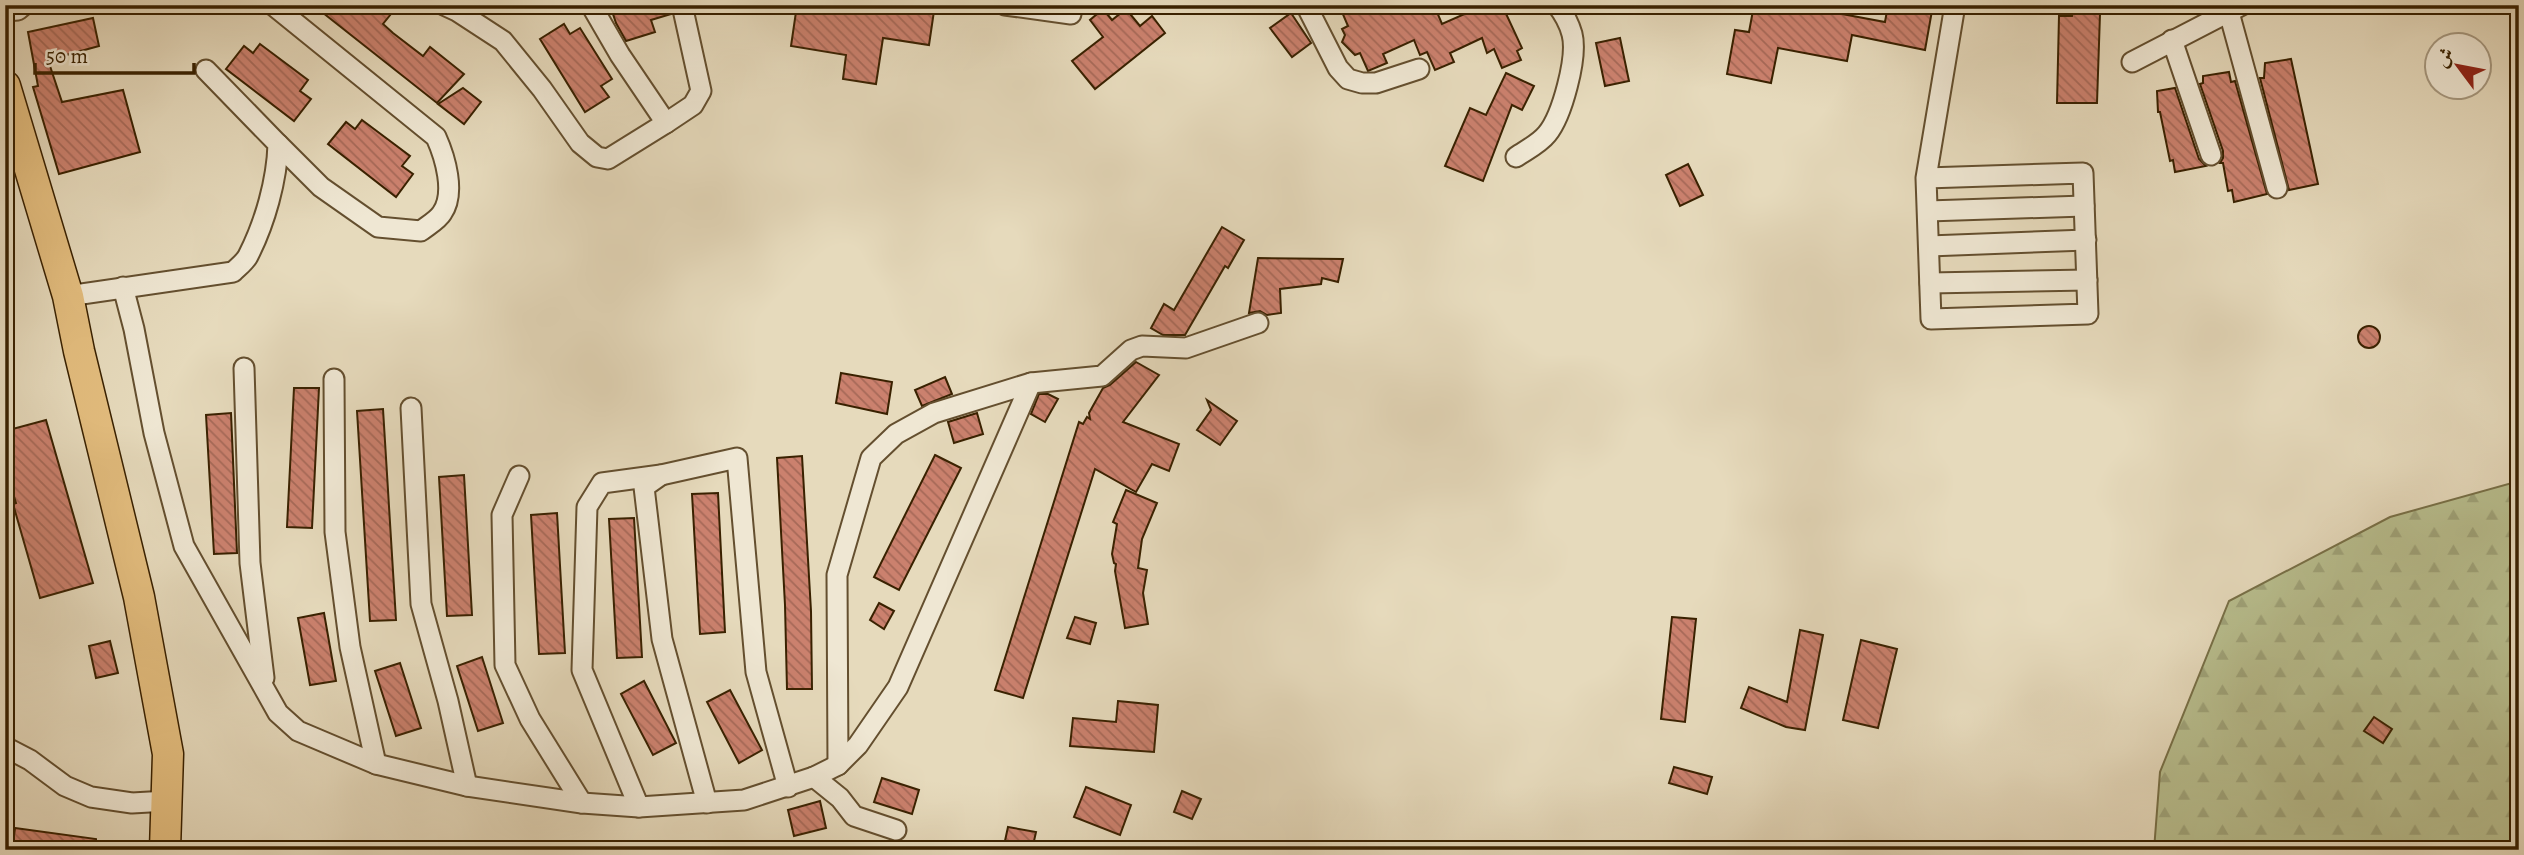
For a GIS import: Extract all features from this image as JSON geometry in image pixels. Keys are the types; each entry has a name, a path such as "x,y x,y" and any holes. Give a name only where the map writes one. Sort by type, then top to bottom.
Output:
{"main road":[{"path":"5,86 68,296 139,597 168,754 165,850"}],"street":[{"path":"5,11 24,5"},
{"path":"206,70 321,187 378,226 421,231 443,213 448,191 446,161 436,137 273,5"},
{"path":"444,5 503,41 542,89 580,143 597,157 608,159 693,105 701,91 682,5"},
{"path":"591,5 620,55 666,123"},
{"path":"1005,5 1071,13"},
{"path":"1307,5 1338,68 1348,79 1376,83 1419,69"},
{"path":"1516,157 1547,135 1563,100 1573,58 1573,37 1557,5"},
{"path":"1926,178 2083,173 2088,314 1930,320 1926,178 1955,5"},
{"path":"2132,62 2233,7 2277,188"},
{"path":"2172,40 2211,155"},
{"path":"68,296 233,272 247,258 264,216 278,162 278,144"},
{"path":"1928,211 2084,206"},
{"path":"1929,246 2086,240"},
{"path":"1930,283 2087,280"},
{"path":"123,287 154,433 184,546 278,713 298,731 376,764 467,786 582,803 639,807 744,800 788,787 838,765 858,745 898,687 1031,383"},
{"path":"838,765 837,575 871,458 896,434 934,413 1031,383 1101,376 1131,351 1142,346 1186,348 1258,323"},
{"path":"244,368 250,563 265,686"},
{"path":"334,379 335,532 350,647 376,764"},
{"path":"411,408 421,604 449,701 467,786"},
{"path":"639,807 582,670 587,507 601,483 661,475 737,457 756,672 788,787"},
{"path":"661,475 644,487 662,639 707,803"},
{"path":"519,476 502,515 505,665 530,719 582,803"},
{"path":"5,747 30,760 65,786 91,797 132,803 167,801"},
{"path":"814,777 840,798 854,816 896,830"}],"green space":[{"path":"2519,481 2519,850 2154,850 2160,772 2229,601 2390,517"}],"building":[{"path":"313,5 362,5 371,12 376,5 380,5 391,14 383,24 393,33 423,56 430,47 464,74 437,103"},
{"path":"610,5 670,5 671,14 651,20 655,32 626,41"},
{"path":"797,5 895,5 934,11 929,45 883,38 876,84 843,79 846,55 791,46"},
{"path":"1339,5 1434,5 1442,24 1476,9 1474,5 1502,5 1522,48 1517,51 1521,60 1502,68 1494,49 1487,53 1482,38 1450,53 1454,62 1435,70 1427,52 1420,55 1414,40 1383,54 1387,63 1368,71 1360,53 1355,55 1342,42 1345,35 1342,29 1348,26"},
{"path":"1754,5 1794,5 1885,22 1888,5 1933,5 1925,50 1852,35 1847,61 1778,48 1771,83 1727,74 1735,30 1749,32"},
{"path":"2073,5 2093,5 2092,14 2100,14 2097,103 2057,103 2059,16 2072,16"},
{"path":"1103,9 1112,20 1126,9 1140,26 1152,16 1165,33 1095,89 1072,61 1103,37 1090,20"},
{"path":"1291,13 1311,43 1292,57 1270,28"},
{"path":"93,18 99,46 48,60 62,102 123,90 140,152 59,174 33,87 38,86 28,32"},
{"path":"564,24 570,34 580,28 612,79 601,86 609,97 585,112 540,39"},
{"path":"1620,38 1629,81 1605,86 1596,43"},
{"path":"260,44 308,80 300,91 311,99 294,121 226,69 244,46 253,53"},
{"path":"2291,59 2318,184 2289,190 2260,78 2264,78 2265,63"},
{"path":"2229,72 2231,82 2235,81 2267,194 2234,202 2232,190 2228,191 2223,163 2220,163 2223,151 2200,84 2203,83 2203,76"},
{"path":"1506,73 1534,86 1522,110 1512,105 1483,181 1445,166 1470,108 1486,115"},
{"path":"463,88 481,102 464,124 438,104"},
{"path":"2175,88 2199,159 2206,166 2175,172 2158,112 2157,91"},
{"path":"362,120 410,156 402,166 413,174 396,197 328,144 346,122 355,129"},
{"path":"1688,164 1703,195 1680,206 1666,175"},
{"path":"1222,227 1244,240 1228,268 1225,266 1185,335 1163,335 1151,328 1164,304 1174,310"},
{"path":"1258,258 1343,259 1338,282 1322,278 1321,284 1280,289 1281,313 1267,315 1260,311 1249,313"},
{"path":"2365,326 2373,326 2380,333 2380,341 2373,348 2365,348 2358,341 2358,333"},
{"path":"1136,362 1159,375 1123,422 1179,444 1169,471 1152,464 1136,492 1095,469 1023,698 995,690 1079,422 1083,424 1087,417 1090,419 1089,413 1103,388"},
{"path":"841,373 892,382 887,414 836,403"},
{"path":"945,377 952,394 922,406 915,390"},
{"path":"294,388 319,388 312,528 287,527"},
{"path":"1039,394 1048,394 1058,399 1045,422 1031,414"},
{"path":"1207,400 1237,421 1220,445 1197,430 1211,410"},
{"path":"383,409 396,620 370,621 357,411"},
{"path":"231,413 237,553 214,554 206,415"},
{"path":"977,413 983,434 954,443 948,422"},
{"path":"46,420 93,583 40,598 5,467 5,431"},
{"path":"935,455 961,468 899,590 874,577"},
{"path":"802,456 811,611 812,689 787,689 777,458"},
{"path":"464,475 472,615 447,616 439,477"},
{"path":"1126,490 1157,503 1142,539 1138,568 1147,570 1143,593 1148,624 1125,628 1116,564 1112,554 1117,524 1113,522"},
{"path":"718,493 725,632 700,634 692,494"},
{"path":"557,513 565,653 539,654 531,515"},
{"path":"634,518 642,657 617,658 609,519"},
{"path":"879,603 894,611 884,629 870,620"},
{"path":"324,613 336,681 310,685 298,618"},
{"path":"1075,617 1096,623 1090,644 1067,638"},
{"path":"1672,617 1696,619 1685,722 1661,719"},
{"path":"1800,630 1823,635 1805,730 1786,727 1741,708 1749,687 1787,702"},
{"path":"1861,640 1897,649 1878,728 1843,720"},
{"path":"110,641 118,673 96,678 89,646"},
{"path":"482,657 503,723 478,731 457,666"},
{"path":"400,663 421,728 396,736 375,671"},
{"path":"644,681 676,743 653,755 621,694"},
{"path":"730,690 762,750 739,763 707,702"},
{"path":"1118,701 1158,705 1154,752 1070,746 1073,718 1116,722"},
{"path":"2374,717 2392,729 2383,743 2364,731"},
{"path":"1674,767 1712,777 1707,794 1669,783"},
{"path":"882,778 919,790 912,814 874,802"},
{"path":"1086,787 1131,805 1120,835 1074,817"},
{"path":"1182,791 1201,799 1192,819 1174,812"},
{"path":"820,801 826,828 794,836 788,810"},
{"path":"1008,827 1036,832 1032,850 1003,850"},
{"path":"15,828 96,839 96,850 12,850"}]}
